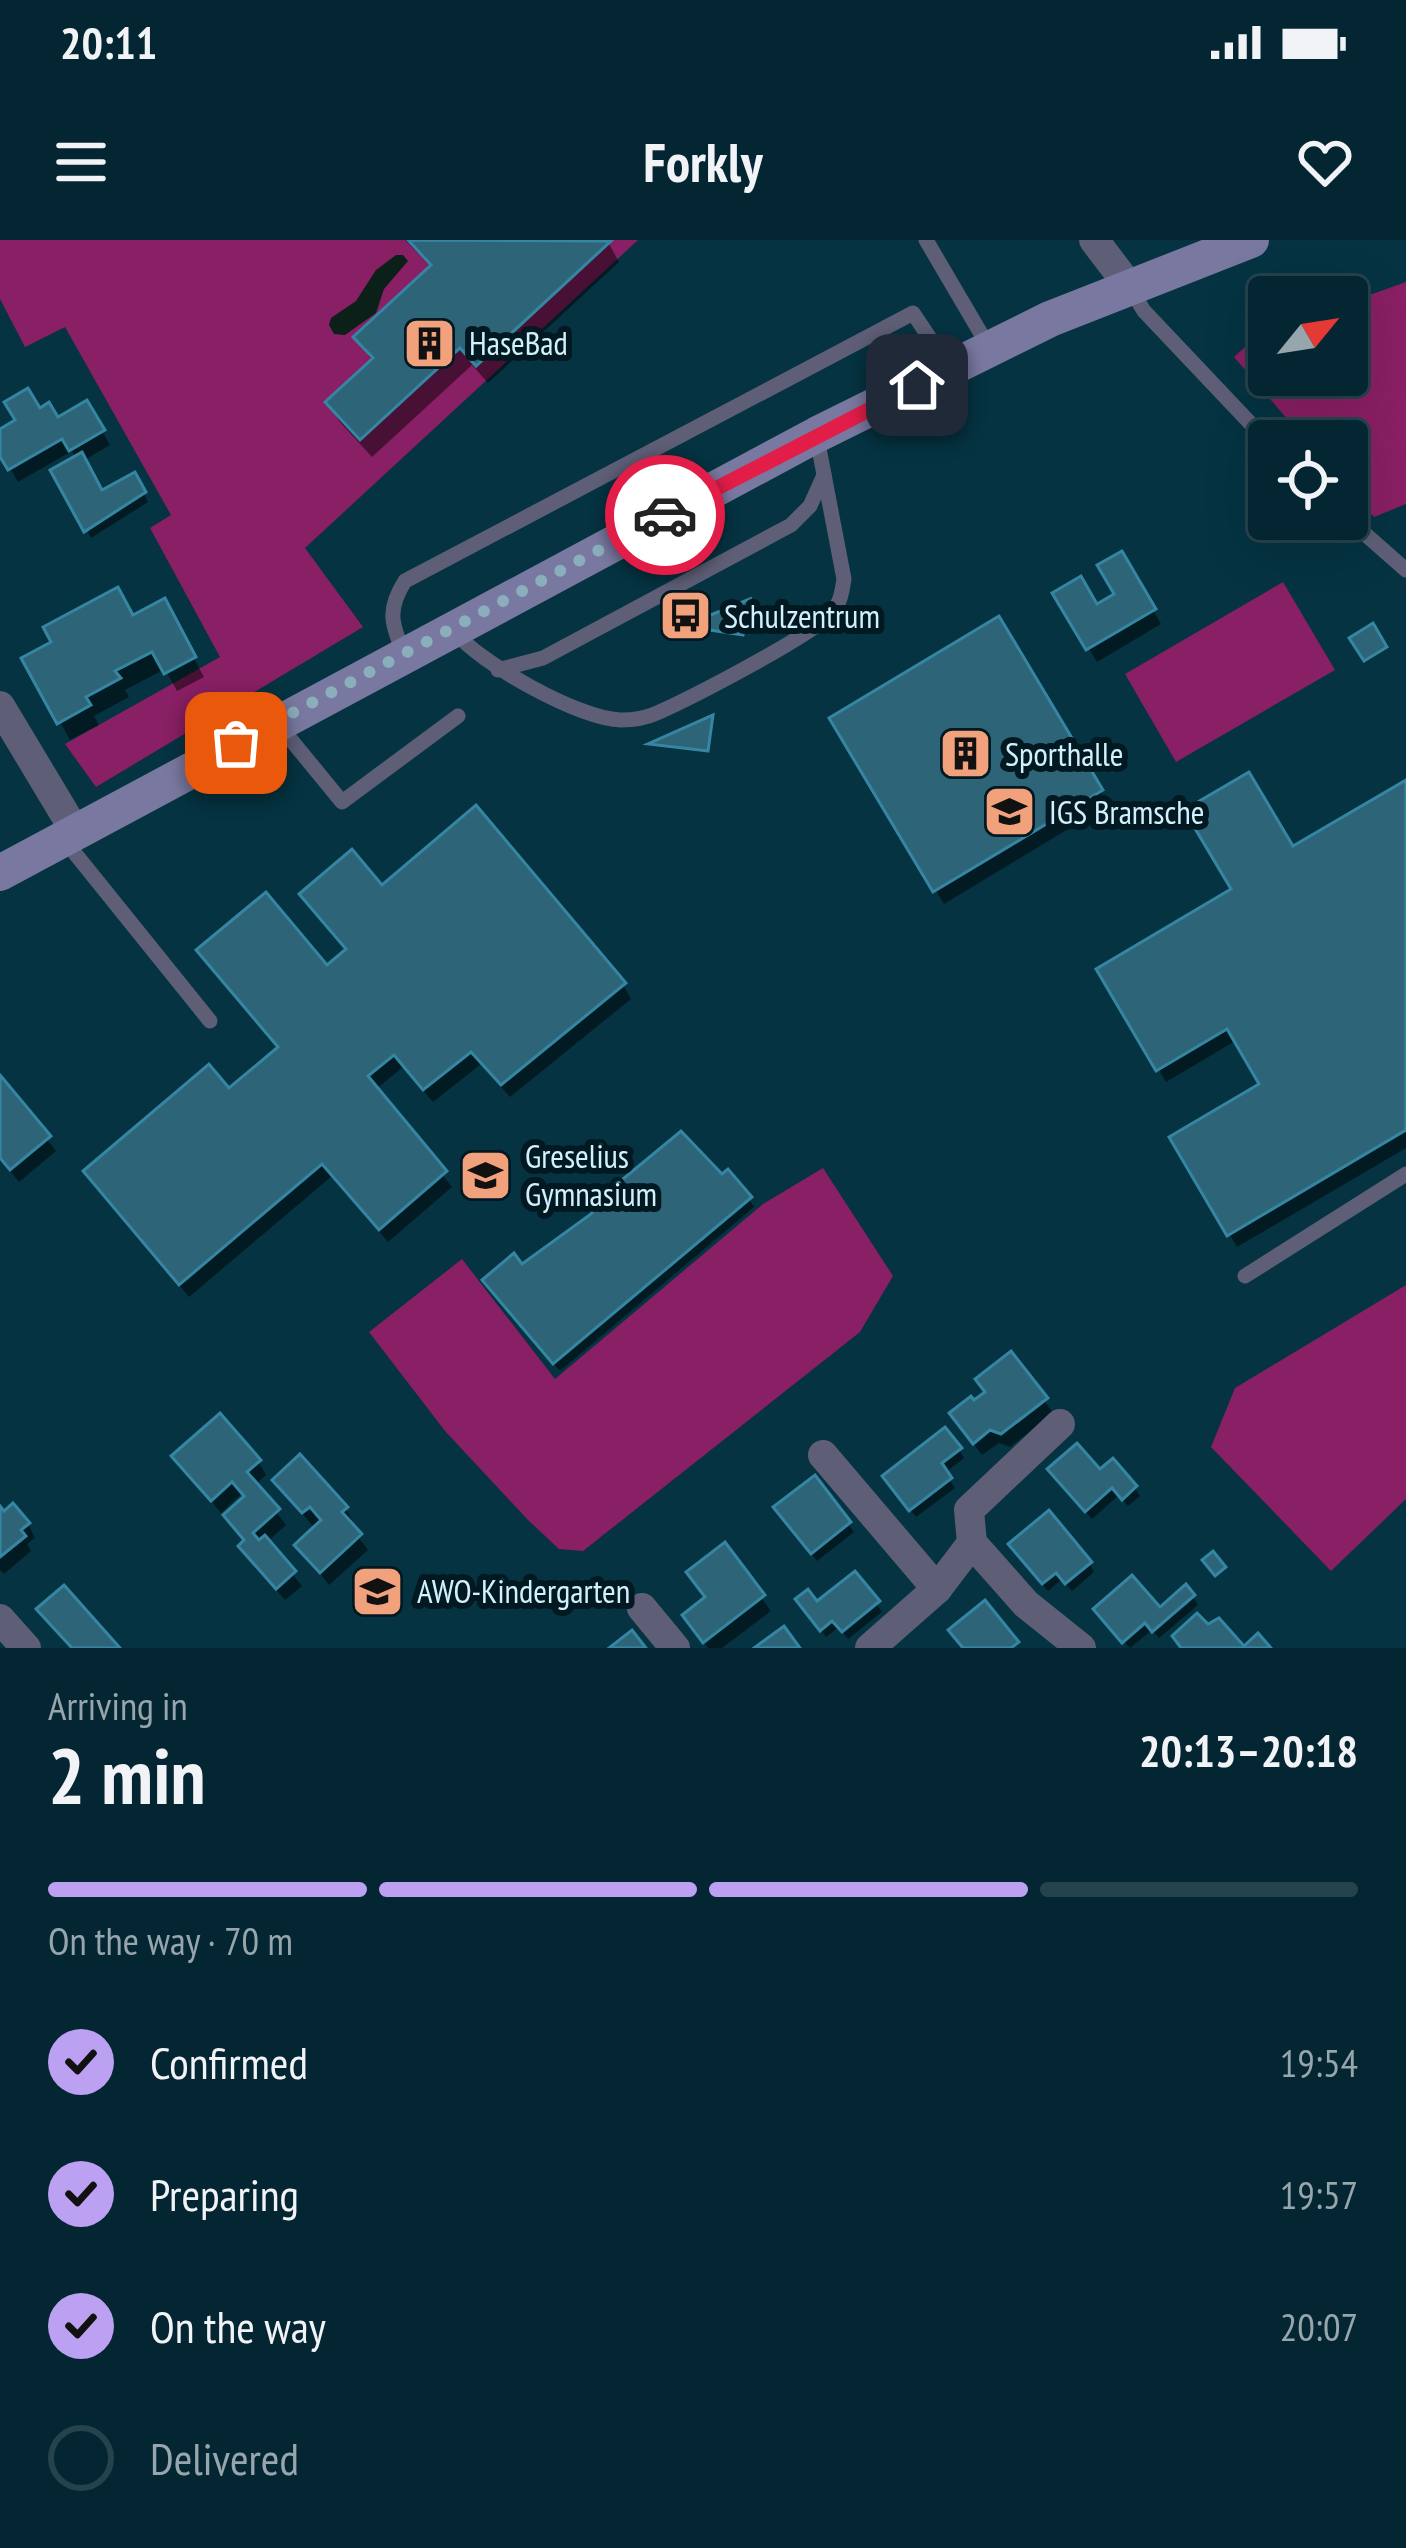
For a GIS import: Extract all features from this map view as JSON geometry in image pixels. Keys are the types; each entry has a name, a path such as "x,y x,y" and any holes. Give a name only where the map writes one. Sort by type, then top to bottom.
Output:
{"street":[{"path":"1094,240 1129,286"},
{"path":"0,873 817,435 1129,286 1251,240"},
{"path":"0,706 69,835"},
{"path":"1060,1424 969,1510 972,1543 1026,1604 1081,1648"},
{"path":"823,1455 937,1589"},
{"path":"870,1648 937,1589 972,1543"},
{"path":"642,1608 675,1648"},
{"path":"0,1619 26,1648"}],"lane":[{"path":"926,240 990,349"},
{"path":"1129,286 1144,311 1248,421"},
{"path":"404,653 394,631 392,601 405,581 775,385 913,314 950,368"},
{"path":"452,628 466,647 497,670 614,720 653,715 819,625 840,602 844,579 817,435"},
{"path":"497,670 543,658 791,525 810,506 824,475"},
{"path":"1368,537 1406,570"},
{"path":"276,722 342,802 458,716"},
{"path":"69,835 210,1021"},
{"path":"1245,1276 1406,1174"}],"shaded area":[{"path":"0,240 638,240 305,548 363,627 96,787 65,744 220,657 150,528 171,515 65,327 25,347 0,299"},
{"path":"396,255 408,261 384,289 376,313 345,335 334,334 331,318 356,301 376,270"},
{"path":"1406,282 1406,504 1374,517 1368,511 1368,420 1288,420 1267,396 1368,396 1368,296"},
{"path":"1248,344 1248,373 1234,357"},
{"path":"1283,582 1335,670 1176,762 1125,674"},
{"path":"823,1168 893,1276 860,1332 583,1551 559,1549 528,1520 445,1431 369,1332 462,1259 555,1379 763,1204"},
{"path":"1406,1285 1406,1499 1331,1571 1211,1447 1235,1388"}],"building":[{"name":"HaseBad","path":"408,240 611,241 476,366 460,348 360,440 325,402 373,358 353,337 431,265"},
{"path":"28,388 40,408 49,402 58,417 87,400 105,430 69,451 62,439 8,470 0,457 0,429 15,420 4,402"},
{"path":"82,452 102,490 135,472 146,492 84,532 50,470"},
{"path":"1122,551 1156,609 1086,650 1052,593 1081,576 1097,604 1114,594 1097,565"},
{"path":"118,587 133,615 165,598 196,657 164,674 152,652 115,671 121,678 86,697 91,705 57,724 21,658 51,642 43,627"},
{"path":"750,599 743,635 683,626"},
{"name":"Sporthalle","path":"999,616 1103,790 933,892 829,718"},
{"path":"1373,623 1387,647 1364,661 1349,638"},
{"path":"713,715 708,751 648,744"},
{"name":"IGS Bramsche","path":"1249,772 1293,846 1406,780 1406,1130 1227,1236 1169,1137 1259,1084 1227,1029 1156,1071 1096,969 1231,889 1184,810"},
{"name":"Greselius Gymnasium","path":"476,805 626,983 501,1085 471,1052 423,1090 394,1055 368,1076 447,1171 379,1230 322,1164 179,1285 83,1171 209,1064 229,1088 278,1047 196,950 266,892 327,965 346,949 299,894 352,849 382,885"},
{"path":"0,1075 51,1136 10,1170 0,1158"},
{"path":"681,1131 722,1174 728,1169 752,1197 553,1364 482,1280 514,1253 522,1264 591,1214 618,1183"},
{"path":"1011,1351 1048,1398 1001,1434 990,1430 973,1444 949,1413 985,1392 975,1379"},
{"path":"220,1413 261,1460 247,1472 280,1509 253,1533 259,1540 265,1535 296,1571 276,1589 238,1546 244,1540 223,1515 244,1496 232,1482 211,1501 171,1456"},
{"path":"945,1427 962,1448 942,1463 952,1478 909,1511 882,1476"},
{"path":"1077,1443 1100,1469 1113,1458 1137,1486 1122,1500 1112,1488 1085,1512 1047,1469"},
{"path":"300,1454 348,1507 342,1512 362,1534 320,1573 294,1545 321,1520 310,1507 302,1513 272,1480"},
{"path":"815,1475 851,1522 811,1554 773,1507"},
{"path":"13,1503 30,1523 21,1530 26,1536 0,1557 0,1506 4,1511"},
{"path":"1049,1510 1092,1562 1065,1584 1056,1573 1042,1584 1008,1544"},
{"path":"725,1542 765,1595 703,1643 682,1615 705,1597 686,1572"},
{"path":"1213,1551 1226,1567 1215,1576 1202,1560"},
{"path":"855,1571 880,1601 842,1632 832,1621 820,1631 795,1599 808,1589 817,1601"},
{"path":"1132,1575 1160,1607 1186,1584 1195,1595 1152,1632 1145,1623 1122,1643 1093,1609"},
{"path":"64,1585 120,1648 72,1648 36,1609"},
{"path":"985,1600 1019,1642 1011,1648 963,1648 948,1630"},
{"path":"1197,1613 1208,1624 1219,1618 1244,1646 1258,1633 1271,1648 1181,1648 1172,1636"},
{"path":"784,1626 800,1648 754,1648"},
{"path":"632,1630 646,1648 609,1648"}],"way so far":[{"path":"236,743 665,515"}],"place":[{"name":"HaseBad","path":"430,343"},
{"name":"Schulzentrum","path":"685,616"},
{"name":"Sporthalle","path":"966,754"},
{"name":"IGS Bramsche","path":"1010,812"},
{"name":"Greselius Gymnasium","path":"486,1175"},
{"name":"AWO-Kindergarten","path":"378,1591"}],"route":[{"path":"665,515 917,385"}]}
